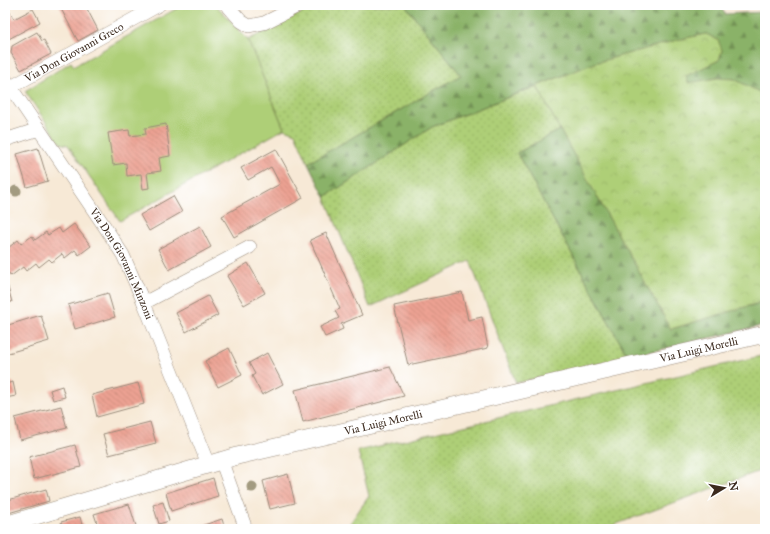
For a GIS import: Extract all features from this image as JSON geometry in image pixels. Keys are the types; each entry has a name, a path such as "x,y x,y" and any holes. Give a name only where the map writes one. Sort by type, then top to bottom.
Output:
{"street":[{"name":"Via Don Giovanni Greco","path":"8,83 159,5"},
{"path":"227,5 241,21 249,26 264,23 300,5"},
{"name":"Via Don Giovanni Minzoni","path":"8,83 120,250 144,303 222,460 246,529"},
{"path":"5,140 39,129"},
{"path":"144,303 250,247"},
{"name":"Via Luigi Morelli","path":"5,525 222,460 765,334"}],"green space":[{"path":"183,5 216,5 248,40 284,129 120,221 68,145 60,143 25,91 71,62 74,66"},
{"path":"317,5 405,5 461,75 308,163 295,133 284,129 248,40"},
{"path":"405,5 719,5 725,14 765,12 765,95 734,79 717,78 688,84 685,76 719,60 722,51 718,40 706,34 681,39 595,63 432,127 325,197 308,163 461,75"},
{"path":"706,34 718,40 722,50 719,60 686,76 688,83 717,78 734,79 765,95 765,301 671,329 537,86 595,63 681,39"},
{"path":"537,86 560,130 517,153 628,357 516,383 470,261 370,307 325,197 432,127"},
{"path":"560,130 671,329 765,301 765,325 628,357 517,153"},
{"path":"765,355 765,469 603,529 346,529 369,496 358,451"}],"building":[{"path":"5,5 14,19 33,9 40,22 5,41"},
{"path":"59,5 85,5 98,30 78,41"},
{"path":"37,32 42,41 44,40 51,54 21,70 11,53 12,46"},
{"path":"166,124 170,156 159,158 161,171 147,173 149,188 143,189 141,174 127,176 126,163 113,165 108,133 129,130 130,136 146,134 145,128"},
{"path":"38,148 48,181 27,187 17,154"},
{"path":"276,149 303,198 234,237 222,216 280,184 271,167 248,180 241,168"},
{"path":"173,196 182,212 149,231 140,215"},
{"path":"74,224 91,246 79,255 75,250 65,258 62,254 52,262 49,259 39,267 36,263 26,271 23,267 11,276 5,268 5,245 8,248 18,240 21,244 32,236 35,240 46,232 48,235 59,228 62,233"},
{"path":"200,226 211,247 169,270 158,249"},
{"path":"326,233 362,315 341,324 343,329 325,337 320,327 339,318 335,311 340,309 310,240"},
{"path":"248,263 265,293 244,305 227,276"},
{"path":"7,284 12,302 5,303 5,285"},
{"path":"462,292 468,320 482,317 488,348 408,365 394,306"},
{"path":"108,293 115,317 75,329 68,305"},
{"path":"208,296 218,315 186,332 176,313"},
{"path":"41,315 49,341 5,354 5,326"},
{"path":"229,348 242,375 218,387 205,361"},
{"path":"267,353 283,384 262,395 252,376 255,374 249,363"},
{"path":"390,367 404,396 303,422 295,390"},
{"path":"13,382 16,396 5,398 5,384"},
{"path":"138,383 144,404 97,417 92,395"},
{"path":"62,386 65,397 53,400 50,390"},
{"path":"61,406 67,428 20,440 15,418"},
{"path":"150,422 156,443 109,455 103,434"},
{"path":"75,445 81,467 34,479 29,457"},
{"path":"288,474 295,503 270,509 263,481"},
{"path":"213,478 218,496 171,511 166,493"},
{"path":"46,489 49,501 5,514 5,501"},
{"path":"163,502 169,521 159,524 153,505"},
{"path":"129,504 137,529 99,529 94,514"},
{"path":"80,517 83,529 63,529 61,522"},
{"path":"222,519 225,529 192,529"}]}
